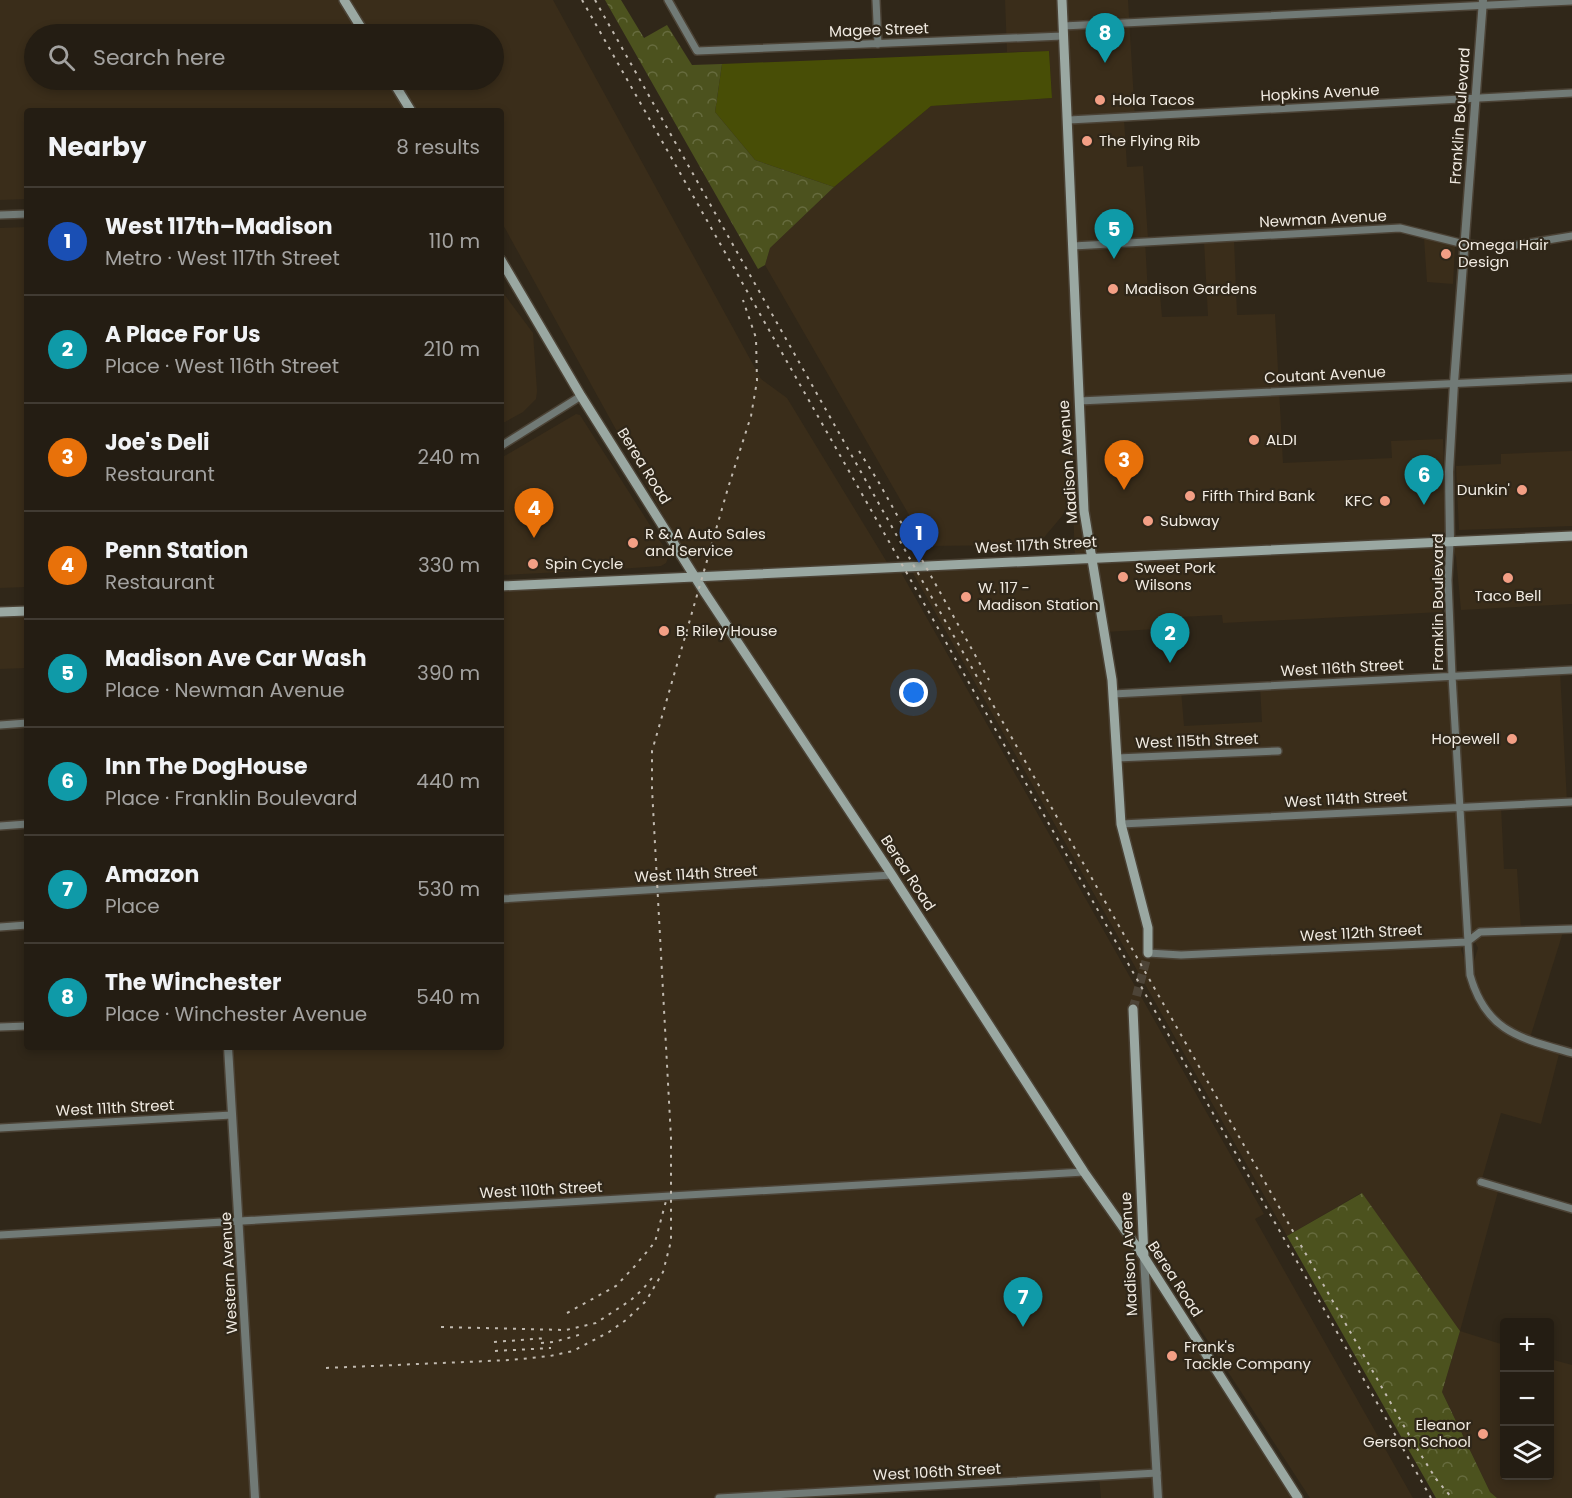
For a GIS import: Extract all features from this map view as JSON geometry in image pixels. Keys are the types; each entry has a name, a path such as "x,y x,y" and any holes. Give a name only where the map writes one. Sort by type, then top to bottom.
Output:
{"main road":[{"path":"344,0 359,24"},
{"name":"Madison Avenue","path":"1062,0 1084,511 1110,666 1121,824 1148,928 1148,953"},
{"path":"398,90 409,108"},
{"name":"Berea Road","path":"504,265 695,578 892,876 1084,1173 1144,1257 1298,1498"},
{"name":"West 117th Street","path":"504,586 1572,536"},
{"path":"0,612 24,611"},
{"name":"Madison Avenue","path":"1133,1009 1144,1257"}],"street":[{"name":"Magee Street","path":"668,0 697,51 1063,36"},
{"path":"876,0 878,44"},
{"path":"1063,26 1483,3 1572,1"},
{"name":"Franklin Boulevard","path":"1483,3 1474,98 1449,472 1448,580 1467,942 1470,975 1478,998 1496,1022 1522,1039 1572,1053"},
{"name":"Hopkins Avenue","path":"1068,120 1572,93"},
{"path":"0,215 24,214"},
{"name":"Newman Avenue","path":"1073,246 1400,228 1464,244 1505,247 1572,236"},
{"name":"Coutant Avenue","path":"1079,400 1572,378"},
{"path":"504,444 582,396"},
{"name":"West 116th Street","path":"1113,694 1572,670"},
{"path":"0,724 24,723"},
{"name":"West 115th Street","path":"1117,758 1278,751"},
{"name":"West 114th Street","path":"1121,824 1572,802"},
{"path":"0,826 24,824"},
{"name":"West 114th Street","path":"504,899 892,876"},
{"path":"0,927 24,925"},
{"name":"West 112th Street","path":"1148,953 1181,955 1467,942 1480,932 1572,928"},
{"path":"0,1027 24,1026"},
{"name":"Western Avenue","path":"228,1050 255,1498"},
{"name":"West 111th Street","path":"0,1128 232,1115"},
{"name":"West 110th Street","path":"0,1235 1084,1173"},
{"path":"1481,1182 1572,1209"},
{"name":"Madison Avenue","path":"1144,1257 1158,1498"},
{"name":"West 106th Street","path":"719,1498 1157,1473"}],"shaded area":[{"path":"0,0 553,0 761,379 787,398 888,564 695,573 504,226 504,108 24,108 24,199 0,200"},
{"path":"1005,0 1128,0 1135,118 1124,119 1127,167 1143,166 1148,239 1145,240 1148,294 1160,294 1162,317 1208,316 1204,241 1234,239 1237,315 1275,314 1283,463 1392,458 1391,441 1443,439 1446,541 1572,536 1572,604 1461,610 1456,557 1450,542 1438,557 1442,612 1223,623 1222,615 1157,618 1157,629 1105,632 1113,693 1181,690 1184,726 1262,722 1260,686 1560,671 1567,802 1501,806 1504,869 1517,869 1521,930 1564,929 1529,1041 1560,1050 1541,1124 1501,1113 1481,1182 1499,1188 1460,1331 1361,1193 1287,1236 909,566 1075,557 1070,435 1070,501 1062,516 1041,541 1020,545 927,546 765,265 770,248 834,187 931,106 1052,98 1049,51 1007,52","holes":["1467,927 1478,948 1470,974 1461,950"]},
{"path":"24,227 24,587 0,588 0,228"},
{"path":"1424,238 1455,246 1453,284 1427,282"},
{"path":"504,294 533,333 537,391 536,399 523,412 505,422"},
{"path":"576,414 580,415 669,555 666,563 661,566 504,575 504,456"},
{"path":"1572,451 1572,526 1459,530 1456,466 1501,464 1501,454"},
{"path":"898,567 1264,1214 1255,1219 1413,1498 1310,1498 1165,1275 1158,1279 1298,1498 1101,1498 1099,1477 719,1498 0,1498 0,1235 239,1221 228,1050 504,1050 504,586"},
{"path":"24,611 24,668 0,669 0,612"},
{"name":"Eleanor Gerson School","path":"1460,1331 1500,1344 1500,1480 1554,1480 1554,1360 1572,1365 1572,1498 1497,1498 1490,1492 1442,1392"}],"green space":[{"path":"605,0 621,0 644,38 667,25 692,65 722,64 715,112 755,160 834,187 770,248 765,265 758,269"},
{"path":"1049,51 1052,98 931,106 834,187 755,160 715,112 722,64"},
{"path":"1362,1193 1460,1331 1442,1392 1490,1492 1497,1498 1436,1498 1287,1236"}],"tunnel":[{"path":"1133,1009 1148,953"}],"railway":[{"path":"582,0 1431,1498"},
{"path":"595,0 923,582 1413,1442 1436,1479 1452,1498"},
{"path":"326,1368 511,1360 573,1351 626,1320 646,1301 663,1272 671,1241 671,1138 652,789 652,751 751,416 757,381 756,338 743,300"},
{"path":"859,451 989,680"},
{"path":"567,1313 616,1286 634,1267 655,1242 666,1201"},
{"path":"441,1327 566,1330 596,1323 631,1300 652,1278"},
{"path":"541,1343 554,1342 582,1334"},
{"path":"494,1342 547,1338"},
{"path":"495,1351 551,1348"}],"place":[{"name":"The Winchester","path":"1105,63"},
{"name":"Hola Tacos","path":"1100,100"},
{"name":"The Flying Rib","path":"1087,141"},
{"name":"Omega Hair Design","path":"1446,254"},
{"name":"Madison Ave Car Wash","path":"1114,259"},
{"name":"Madison Gardens","path":"1113,289"},
{"name":"ALDI","path":"1254,440"},
{"name":"Joe's Deli","path":"1124,490"},
{"name":"Dunkin'","path":"1522,490"},
{"name":"Fifth Third Bank","path":"1190,496"},
{"name":"KFC","path":"1385,501"},
{"name":"Inn The DogHouse","path":"1424,505"},
{"name":"Subway","path":"1148,521"},
{"name":"Penn Station","path":"534,538"},
{"name":"R & A Auto Sales and Service","path":"633,543"},
{"name":"West 117th–Madison","path":"919,563"},
{"name":"Spin Cycle","path":"533,564"},
{"name":"Sweet Pork Wilsons","path":"1123,577"},
{"name":"Taco Bell","path":"1508,578"},
{"name":"W. 117 - Madison Station","path":"966,597"},
{"name":"B. Riley House","path":"664,631"},
{"name":"A Place For Us","path":"1170,663"},
{"name":"Hopewell","path":"1512,739"},
{"name":"Amazon","path":"1023,1327"},
{"name":"Frank's Tackle Company","path":"1172,1356"},
{"name":"Eleanor Gerson School","path":"1483,1434"}]}
